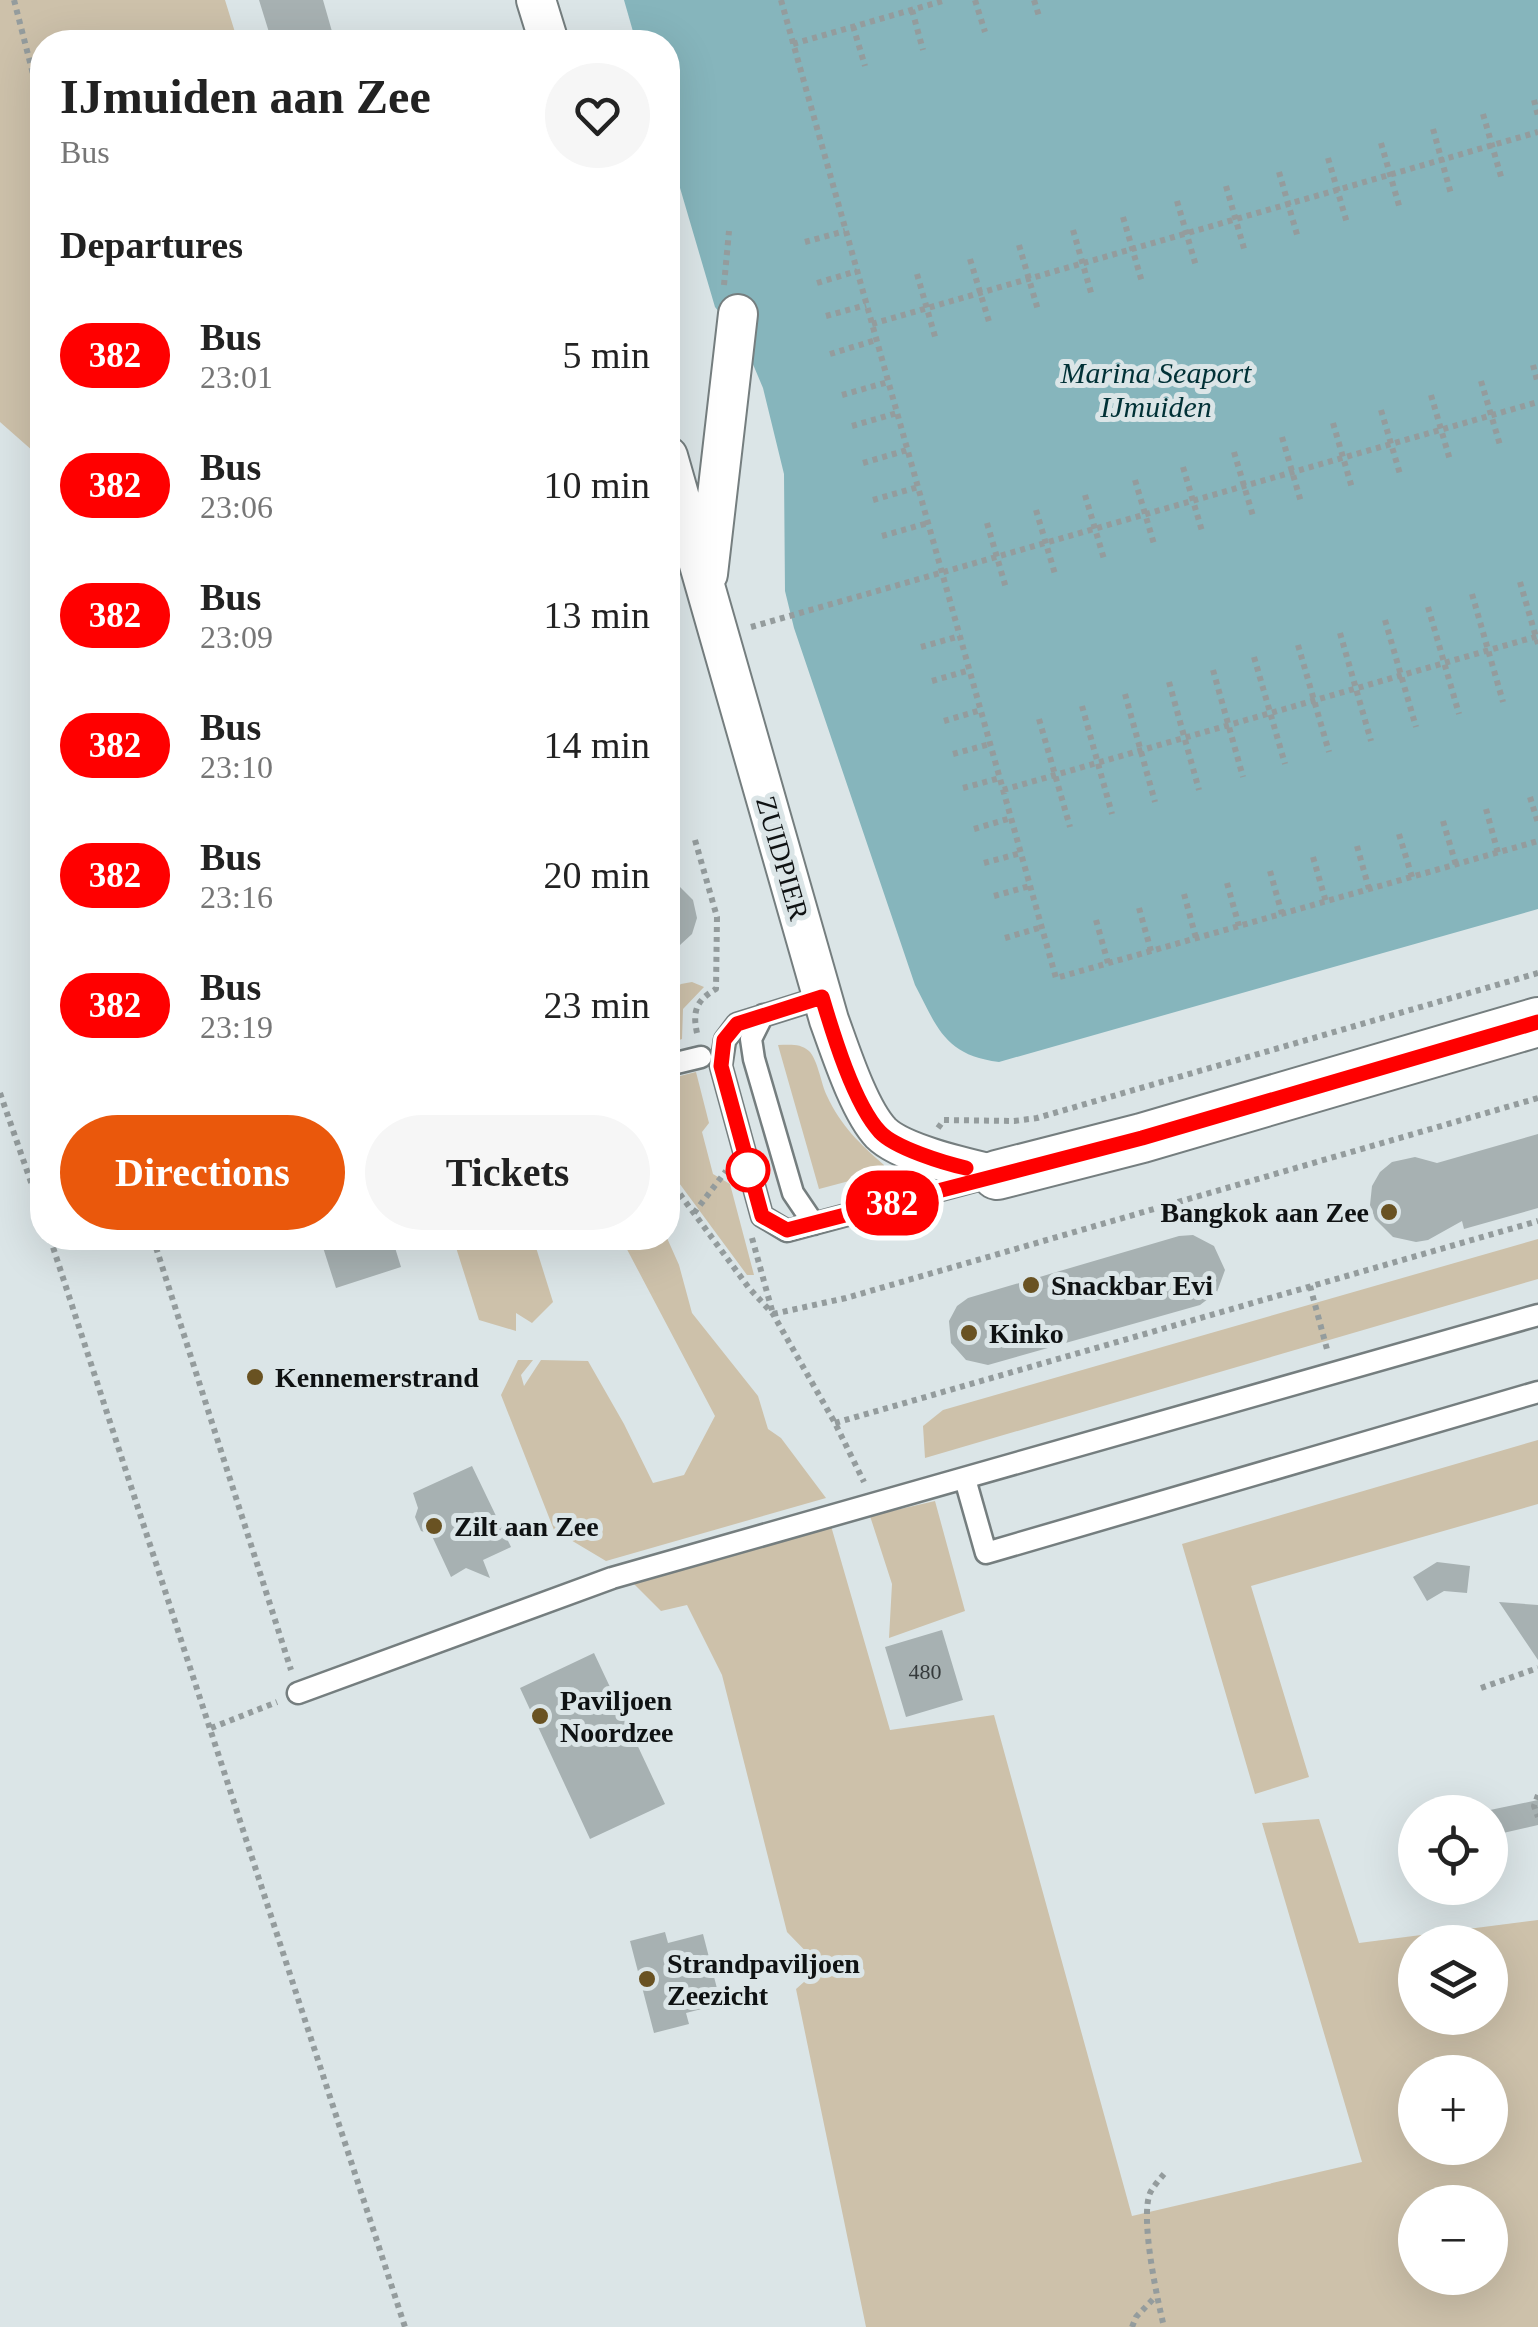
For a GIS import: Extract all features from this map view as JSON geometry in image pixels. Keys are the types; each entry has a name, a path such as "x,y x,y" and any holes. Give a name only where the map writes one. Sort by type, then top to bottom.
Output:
{"street":[{"path":"536,0 545,30"},
{"path":"706,592 738,314"},
{"name":"ZUIDPIER","path":"680,499 822,997 851,1082 881,1134 934,1160 997,1175"},
{"path":"997,1175 1142,1138 1538,1022"}],"lane":[{"path":"822,997 737,1024 724,1040 721,1066 762,1216 787,1230 997,1175"},
{"path":"762,1015 751,1039 754,1059 792,1192 814,1224"},
{"path":"680,1063 701,1057"},
{"path":"298,1694 612,1578 1538,1315"},
{"path":"965,1479 986,1552 1538,1392"}],"path":[{"path":"14,0 30,62"},
{"path":"780,0 1056,978 1538,841"},
{"path":"793,44 946,0"},
{"path":"976,0 985,32"},
{"path":"1034,0 1039,16"},
{"path":"912,10 923,50"},
{"path":"853,26 864,66"},
{"path":"1534,100 1538,116"},
{"path":"1483,114 1502,180"},
{"path":"1433,129 1452,194"},
{"path":"872,324 1538,132"},
{"path":"1381,143 1400,208"},
{"path":"1328,158 1347,224"},
{"path":"1278,172 1298,238"},
{"path":"1226,186 1245,252"},
{"path":"1177,201 1196,266"},
{"path":"1123,216 1142,282"},
{"path":"1073,230 1092,296"},
{"path":"805,242 846,231"},
{"path":"1019,245 1038,310"},
{"path":"970,259 990,325"},
{"path":"817,283 857,272"},
{"path":"917,274 936,340"},
{"path":"826,316 866,305"},
{"path":"830,354 876,340"},
{"path":"1533,366 1538,384"},
{"path":"1481,381 1500,445"},
{"path":"842,396 888,382"},
{"path":"1432,396 1450,460"},
{"path":"744,629 1538,402"},
{"path":"1381,410 1400,474"},
{"path":"852,426 897,414"},
{"path":"1334,424 1352,488"},
{"path":"1282,437 1301,502"},
{"path":"862,462 908,450"},
{"path":"1234,452 1253,516"},
{"path":"1184,467 1202,531"},
{"path":"1135,480 1154,544"},
{"path":"872,500 918,487"},
{"path":"1085,495 1104,559"},
{"path":"1036,510 1055,574"},
{"path":"882,536 928,523"},
{"path":"987,523 1006,588"},
{"path":"1003,790 1444,662 1537,639 1520,582"},
{"path":"1472,594 1503,702"},
{"path":"1428,607 1458,714"},
{"path":"1385,620 1416,728"},
{"path":"1340,633 1371,741"},
{"path":"921,647 960,636"},
{"path":"1298,644 1329,752"},
{"path":"1254,657 1285,764"},
{"path":"932,680 970,670"},
{"path":"1213,670 1243,777"},
{"path":"1168,682 1199,790"},
{"path":"1126,694 1155,802"},
{"path":"1082,706 1112,814"},
{"path":"944,721 980,710"},
{"path":"1039,719 1070,827"},
{"path":"953,754 990,744"},
{"path":"962,788 1000,778"},
{"path":"1530,797 1538,824"},
{"path":"1486,809 1498,852"},
{"path":"974,829 1011,818"},
{"path":"1443,822 1456,865"},
{"path":"1400,834 1412,877"},
{"path":"694,840 716,917 716,989 702,997 694,1008 701,1057"},
{"path":"1356,846 1369,889"},
{"path":"984,863 1021,852"},
{"path":"1313,857 1326,902"},
{"path":"1270,870 1282,914"},
{"path":"1227,883 1239,926"},
{"path":"994,896 1030,886"},
{"path":"1184,894 1196,938"},
{"path":"1139,908 1151,951"},
{"path":"1096,920 1108,963"},
{"path":"1006,938 1042,927"},
{"path":"919,1152 944,1120 1037,1118 1538,972"},
{"path":"0,1093 30,1179"},
{"path":"772,1314 864,1292 1538,1098"},
{"path":"694,1213 732,1164"},
{"path":"680,1194 772,1314 835,1423 874,1502"},
{"path":"835,1423 1538,1220"},
{"path":"54,1250 405,2327"},
{"path":"156,1250 298,1694 210,1728"},
{"path":"1310,1286 1322,1333"},
{"path":"1481,1688 1538,1668"},
{"path":"1538,1795 1534,1806 1538,1817"},
{"path":"1164,2174 1150,2192 1147,2211 1164,2327"},
{"path":"1132,2327 1136,2317 1157,2295"}],"shaded area":[{"path":"0,0 225,0 234,30 30,30 30,448 0,422"},
{"path":"692,982 704,987 683,1009 680,1040 680,985"},
{"path":"778,1045 809,1051 838,1116 884,1165 883,1172 819,1189"},
{"path":"696,1072 709,1123 702,1132 713,1174 730,1184 754,1275 747,1275 680,1184 680,1076"},
{"path":"1538,1239 1538,1279 925,1458 923,1426 943,1410"},
{"path":"457,1250 537,1250 553,1302 532,1323 516,1313 516,1331 479,1320"},
{"path":"627,1250 672,1250 692,1313 758,1396 768,1429 781,1438 826,1498 606,1561 554,1530 501,1395 518,1360 533,1360 521,1375 524,1386 541,1360 588,1361 653,1483 684,1475 715,1416"},
{"path":"1538,1440 1538,1504 1251,1586 1309,1777 1255,1794 1182,1544"},
{"path":"935,1501 965,1611 889,1638 892,1584 870,1516"},
{"path":"831,1526 890,1730 994,1715 1132,2216 1362,2162 1262,1823 1319,1819 1359,1943 1398,1938 1398,2035 1508,2035 1508,1925 1499,1925 1538,1920 1538,2327 866,2327 796,1989 821,1967 787,1932 722,1675 687,1605 661,1611 630,1580"}],"water":[{"name":"Marina Seaport IJmuiden","path":"624,0 1538,0 1538,909 999,1062 966,1053 945,1037 915,985 794,628 785,591 784,474 763,388 744,343 715,307 680,188 680,30 633,30"}],"building":[{"path":"259,0 323,0 332,30 268,30"},
{"path":"680,887 693,900 697,918 692,934 680,945"},
{"path":"1538,1134 1538,1208 1464,1229 1462,1221 1428,1240 1416,1242 1393,1237 1375,1219 1370,1205 1372,1186 1392,1162 1415,1157 1437,1163"},
{"path":"1193,1235 1214,1246 1225,1270 1217,1292 1200,1305 988,1365 966,1360 951,1343 949,1321 957,1306 968,1298"},
{"path":"324,1250 396,1250 401,1267 336,1288"},
{"path":"472,1466 511,1547 483,1560 490,1578 466,1568 451,1577 431,1534 421,1531 415,1517 418,1508 413,1493"},
{"path":"1437,1562 1470,1566 1467,1593 1444,1591 1427,1601 1413,1577"},
{"path":"1499,1602 1538,1605 1538,1660"},
{"path":"942,1630 963,1700 906,1717 885,1647"},
{"path":"594,1653 665,1804 590,1839 520,1688"},
{"path":"1538,1800 1538,1825 1508,1832 1508,1806"},
{"path":"665,1932 668,1943 703,1934 721,2004 686,2013 689,2024 654,2033 630,1941"}],"bus line":[{"name":"382","path":"966,1168 934,1160 881,1134 851,1082 822,997 737,1024 724,1040 721,1066 762,1216 787,1230 1142,1138 1538,1022"}],"place":[{"name":"Bangkok aan Zee","path":"1389,1212"},
{"name":"Snackbar Evi","path":"1031,1285"},
{"name":"Kinko","path":"969,1333"},
{"name":"Kennemerstrand","path":"255,1377"},
{"name":"Zilt aan Zee","path":"434,1526"},
{"name":"Paviljoen Noordzee","path":"540,1716"},
{"name":"Strandpaviljoen Zeezicht","path":"647,1979"}]}
